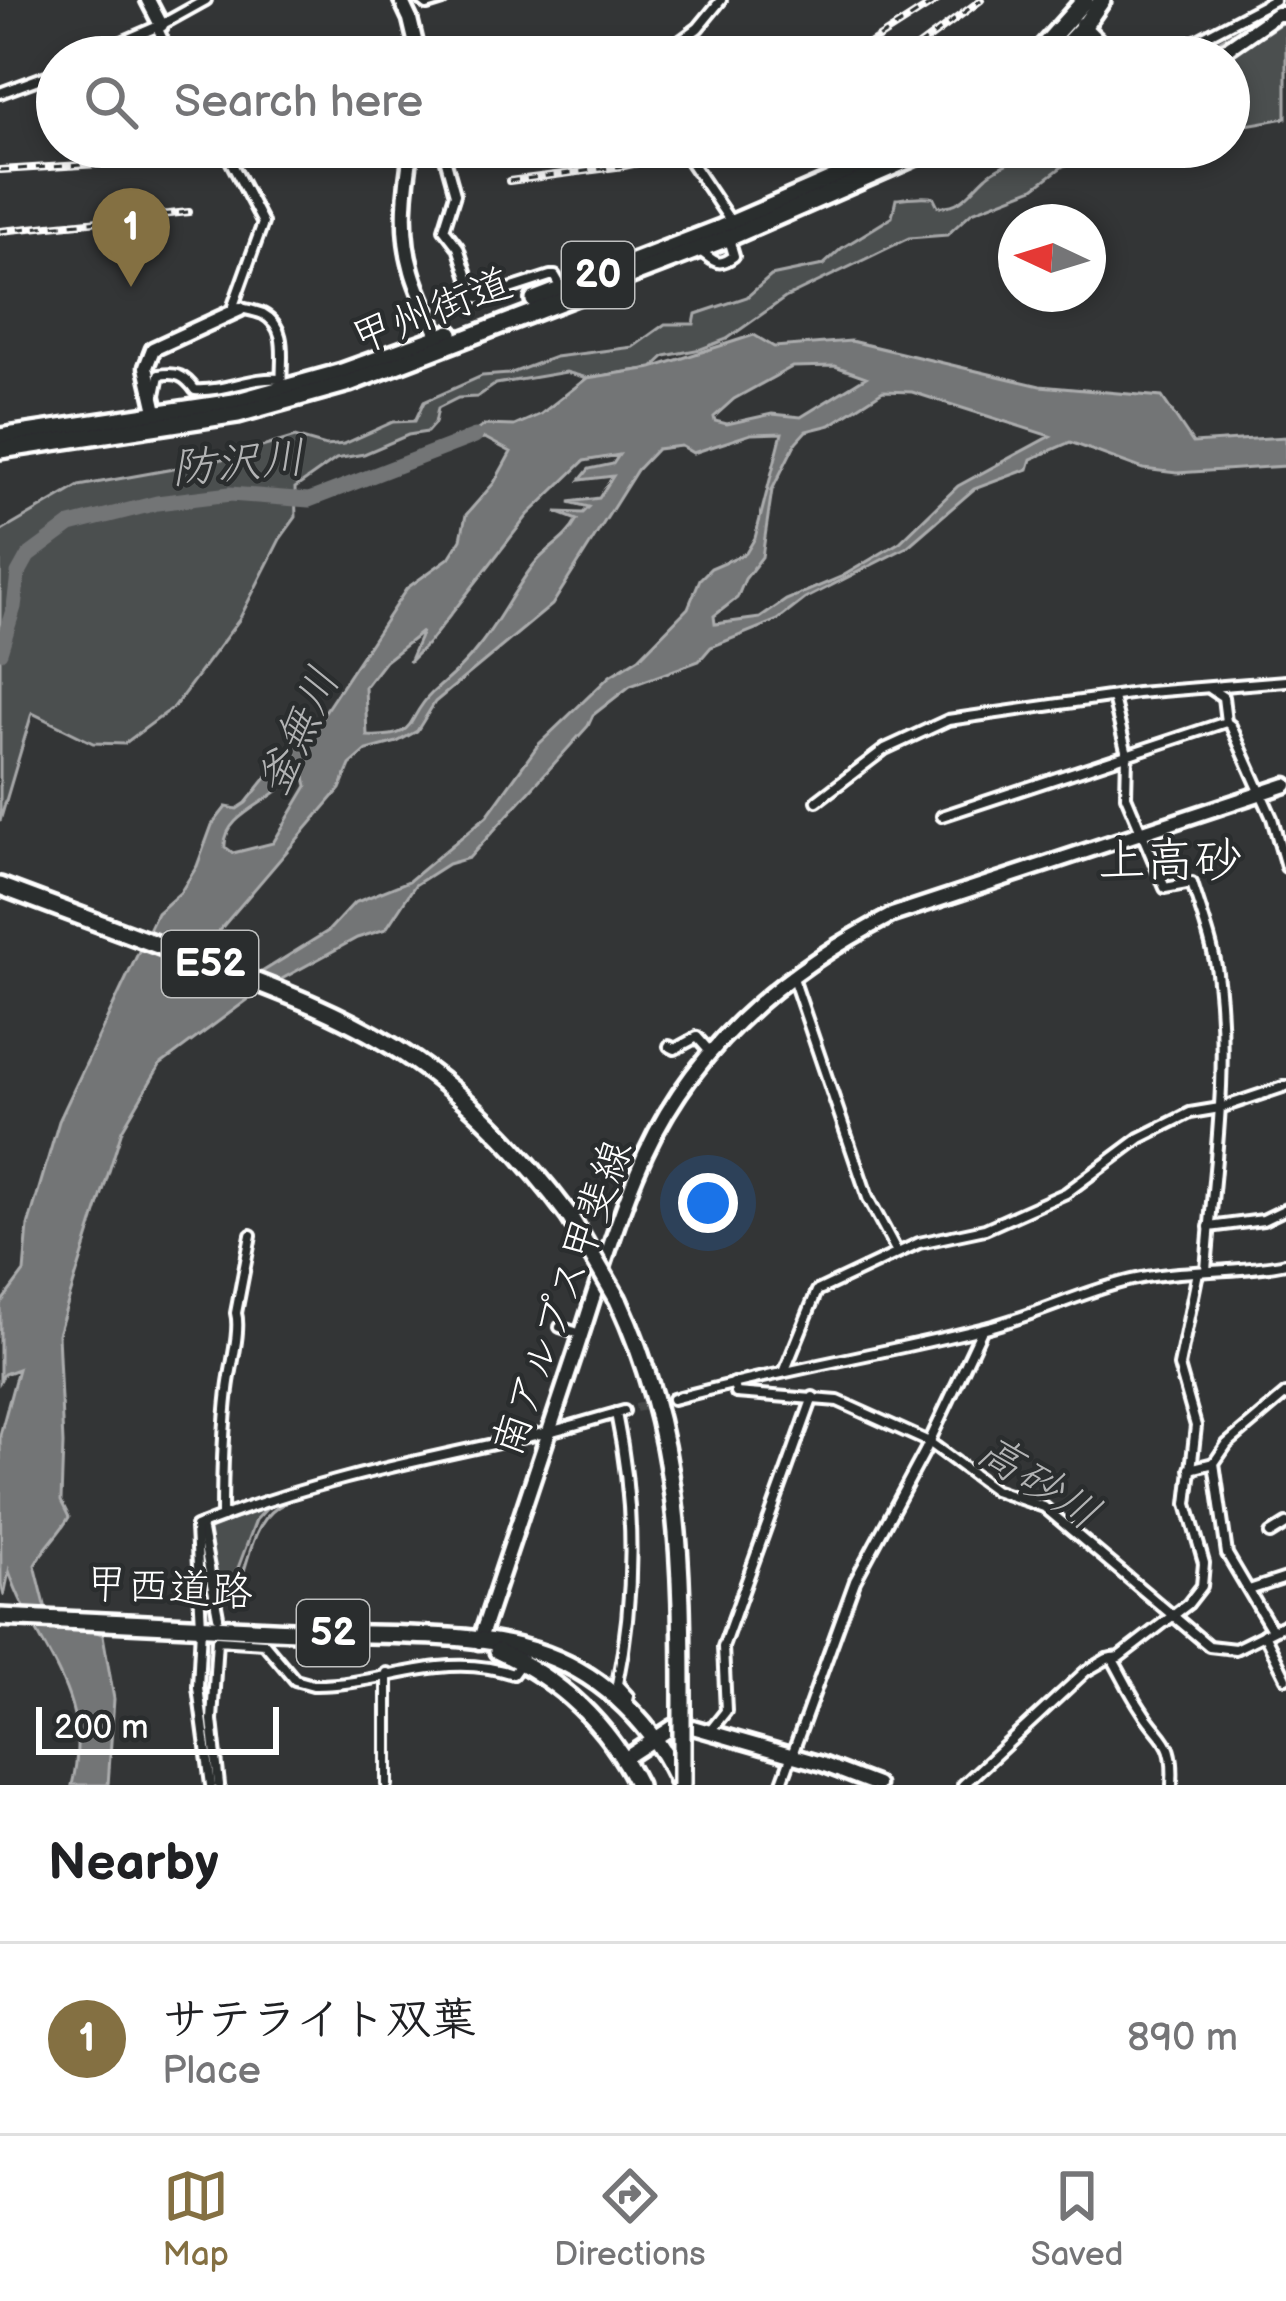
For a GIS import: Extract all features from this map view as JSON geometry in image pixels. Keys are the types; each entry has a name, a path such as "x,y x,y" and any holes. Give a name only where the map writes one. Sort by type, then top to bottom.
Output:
{"highway":[{"path":"1068,36 1085,0"},
{"path":"1060,36 1102,0"},
{"name":"甲州街道","path":"0,450 440,342 698,250 727,230 862,168"},
{"name":"甲州街道","path":"0,437 288,401 349,383 562,289 884,168"},
{"name":"E52","path":"0,886 282,991 326,1010 411,1059 451,1088 513,1147 569,1217 619,1300 653,1386 672,1470 680,1557 681,1785"},
{"name":"甲西道路","path":"0,1617 479,1642 545,1655 589,1677 626,1707 654,1739 681,1785"},
{"name":"甲西道路","path":"479,1642 521,1661 565,1691 625,1759 638,1785"}],"main road":[{"path":"148,0 159,26"},
{"path":"401,0 414,36"},
{"path":"1246,36 1277,14 1286,14"},
{"path":"1077,22 1093,36"},
{"path":"409,168 406,241 412,272 440,342"},
{"path":"157,415 146,367 153,349 240,309"},
{"name":"南アルプス甲斐線","path":"479,1642 636,1172 665,1115 760,998 843,940 892,915 1286,785"},
{"path":"625,1759 680,1726 794,1756 877,1785"}],"street":[{"path":"132,36 206,0"},
{"path":"421,0 427,5 443,0"},
{"path":"687,36 721,0"},
{"path":"1206,36 1278,0 1286,14"},
{"path":"159,26 163,36"},
{"path":"0,93 36,80"},
{"path":"157,415 159,375 186,378 195,390 214,391 267,378 282,384 284,350 279,332 266,315 233,306 263,223 234,168"},
{"path":"448,168 455,194 444,229 458,247 474,296 482,298 550,276 555,276 562,289"},
{"path":"694,168 727,230"},
{"path":"817,801 885,749 937,723 1286,680"},
{"path":"1177,690 1220,692 1226,722 1262,793 1286,867"},
{"path":"963,1785 1086,1671 1112,1658 1197,1595 1204,1575 1186,1504 1196,1426 1179,1354 1209,1227 1220,1108 1216,966 1192,883 1165,888 1126,796 1127,754 1113,698"},
{"path":"942,816 1226,722"},
{"path":"793,975 868,1198 897,1252"},
{"path":"669,1046 676,1048 697,1037 711,1053"},
{"path":"785,1370 817,1291 919,1243 986,1229 1066,1193 1140,1138 1190,1113 1286,1086"},
{"path":"1209,1227 1263,1220 1286,1209"},
{"path":"222,1517 229,1379 251,1234"},
{"path":"673,1400 785,1370 982,1329 1051,1310 1133,1279 1286,1263"},
{"path":"560,1327 582,1334"},
{"path":"781,1785 850,1592 982,1329"},
{"path":"734,1383 736,1393 838,1401 929,1442 994,1490 1043,1507 1209,1646 1235,1649 1286,1624"},
{"path":"1190,1469 1214,1463 1227,1444 1286,1394"},
{"path":"709,1732 725,1711 723,1647 813,1397"},
{"path":"215,1785 199,1704 194,1626 196,1527 294,1491 620,1412 632,1534 626,1641 617,1684 628,1696 626,1707"},
{"path":"1214,1463 1227,1554 1250,1590 1286,1678"},
{"path":"1270,1534 1286,1523"},
{"path":"201,1526 218,1616"},
{"path":"1250,1590 1286,1578"},
{"path":"215,1785 212,1720 217,1640 264,1643 303,1684 334,1684 432,1666 488,1665 513,1674 521,1661"},
{"path":"1112,1658 1144,1715 1166,1735 1174,1763 1172,1785"},
{"path":"386,1673 386,1785"}],"shaded area":[{"path":"1286,20 1286,118 1250,124 1250,43"},
{"path":"1060,168 1034,188 972,212 947,235 909,238 785,298 727,339 665,356 652,368 587,378 566,372 496,384 477,397 458,398 438,408 427,432 336,459 295,488 296,517 239,620 174,707 124,744 93,743 32,713 0,821 0,532 79,486 212,462 295,437 326,446 344,444 393,422 415,421 424,402 482,376 509,374 555,357 633,347 665,324 694,324 696,314 747,297 771,276 823,265 892,217 896,199 930,197 938,206 954,204 992,172"},
{"path":"754,335 774,347 851,341 1040,386 1162,397 1193,443 1286,437 1286,466 1177,473 1143,469 1070,442 1031,459 1028,469 974,489 907,547 805,599 778,620 711,647 699,661 630,686 593,715 469,858 448,864 415,885 386,929 357,938 258,992 160,1065 122,1130 58,1334 61,1501 69,1517 35,1565 46,1609 103,1635 114,1699 108,1785 72,1785 77,1753 69,1697 9,1571 4,1596 1,1584 0,1435 18,1369 4,1374 0,1381 0,1304 24,1272 28,1226 59,1121 157,913 180,893 197,866 212,825 226,807 237,809 246,803 297,739 320,719 407,588 449,558 461,539 466,515 494,483 511,452 485,438 459,442 485,425 514,426 541,414 587,378 652,368","holes":["835,366 866,377 801,417 772,414 727,424 715,421 734,399 792,367","883,391 912,392 1050,436 958,486 900,542 841,577 786,600 760,618 715,624 714,616 737,598 762,557 772,490 796,442 806,431 830,425","782,433 755,538 746,553 711,568 700,579 688,608 639,658 610,676 538,745 487,816 409,881 354,903 328,931 244,983 195,995 180,991 218,932 340,789 350,765 367,750 417,731 435,702 552,605 637,470 657,449 681,446 693,453 751,434","619,455 613,464 589,469 580,480 613,476 599,498 569,502 589,507 583,513 556,512 577,520 532,567 479,646 423,703 409,725 396,734 367,736 365,687 385,661 422,632 409,662 431,640 528,515 584,461","302,764 307,786 273,843 233,853 225,847 237,820 283,786"]},
{"path":"269,1506 256,1520 235,1576 216,1581 209,1529"}],"waterway":[{"path":"1227,36 1270,12"},
{"name":"防沢川","path":"0,652 18,574 28,556 70,525 157,503 230,494 309,500 475,436"},
{"name":"高砂川","path":"738,1397 754,1398"},
{"path":"1217,1467 1232,1446 1286,1400"},
{"path":"1212,1475 1223,1557 1278,1654"},
{"path":"228,1586 243,1574 262,1523 287,1502"},
{"name":"高砂川","path":"1129,1584 1164,1616"},
{"name":"高砂川","path":"1172,1622 1219,1652 1253,1644"}],"tunnel":[{"path":"624,1411 673,1399"}],"railway":[{"path":"882,36 938,0"},
{"path":"932,36 981,0"},
{"path":"0,170 36,168"},
{"path":"509,181 609,168"},
{"path":"0,231 189,212"}],"place":[{"name":"サテライト双葉","path":"131,287"}],"district":[{"name":"上高砂","path":"1170,861"}],"water label":[{"name":"釜無川","path":"299,732"}]}
